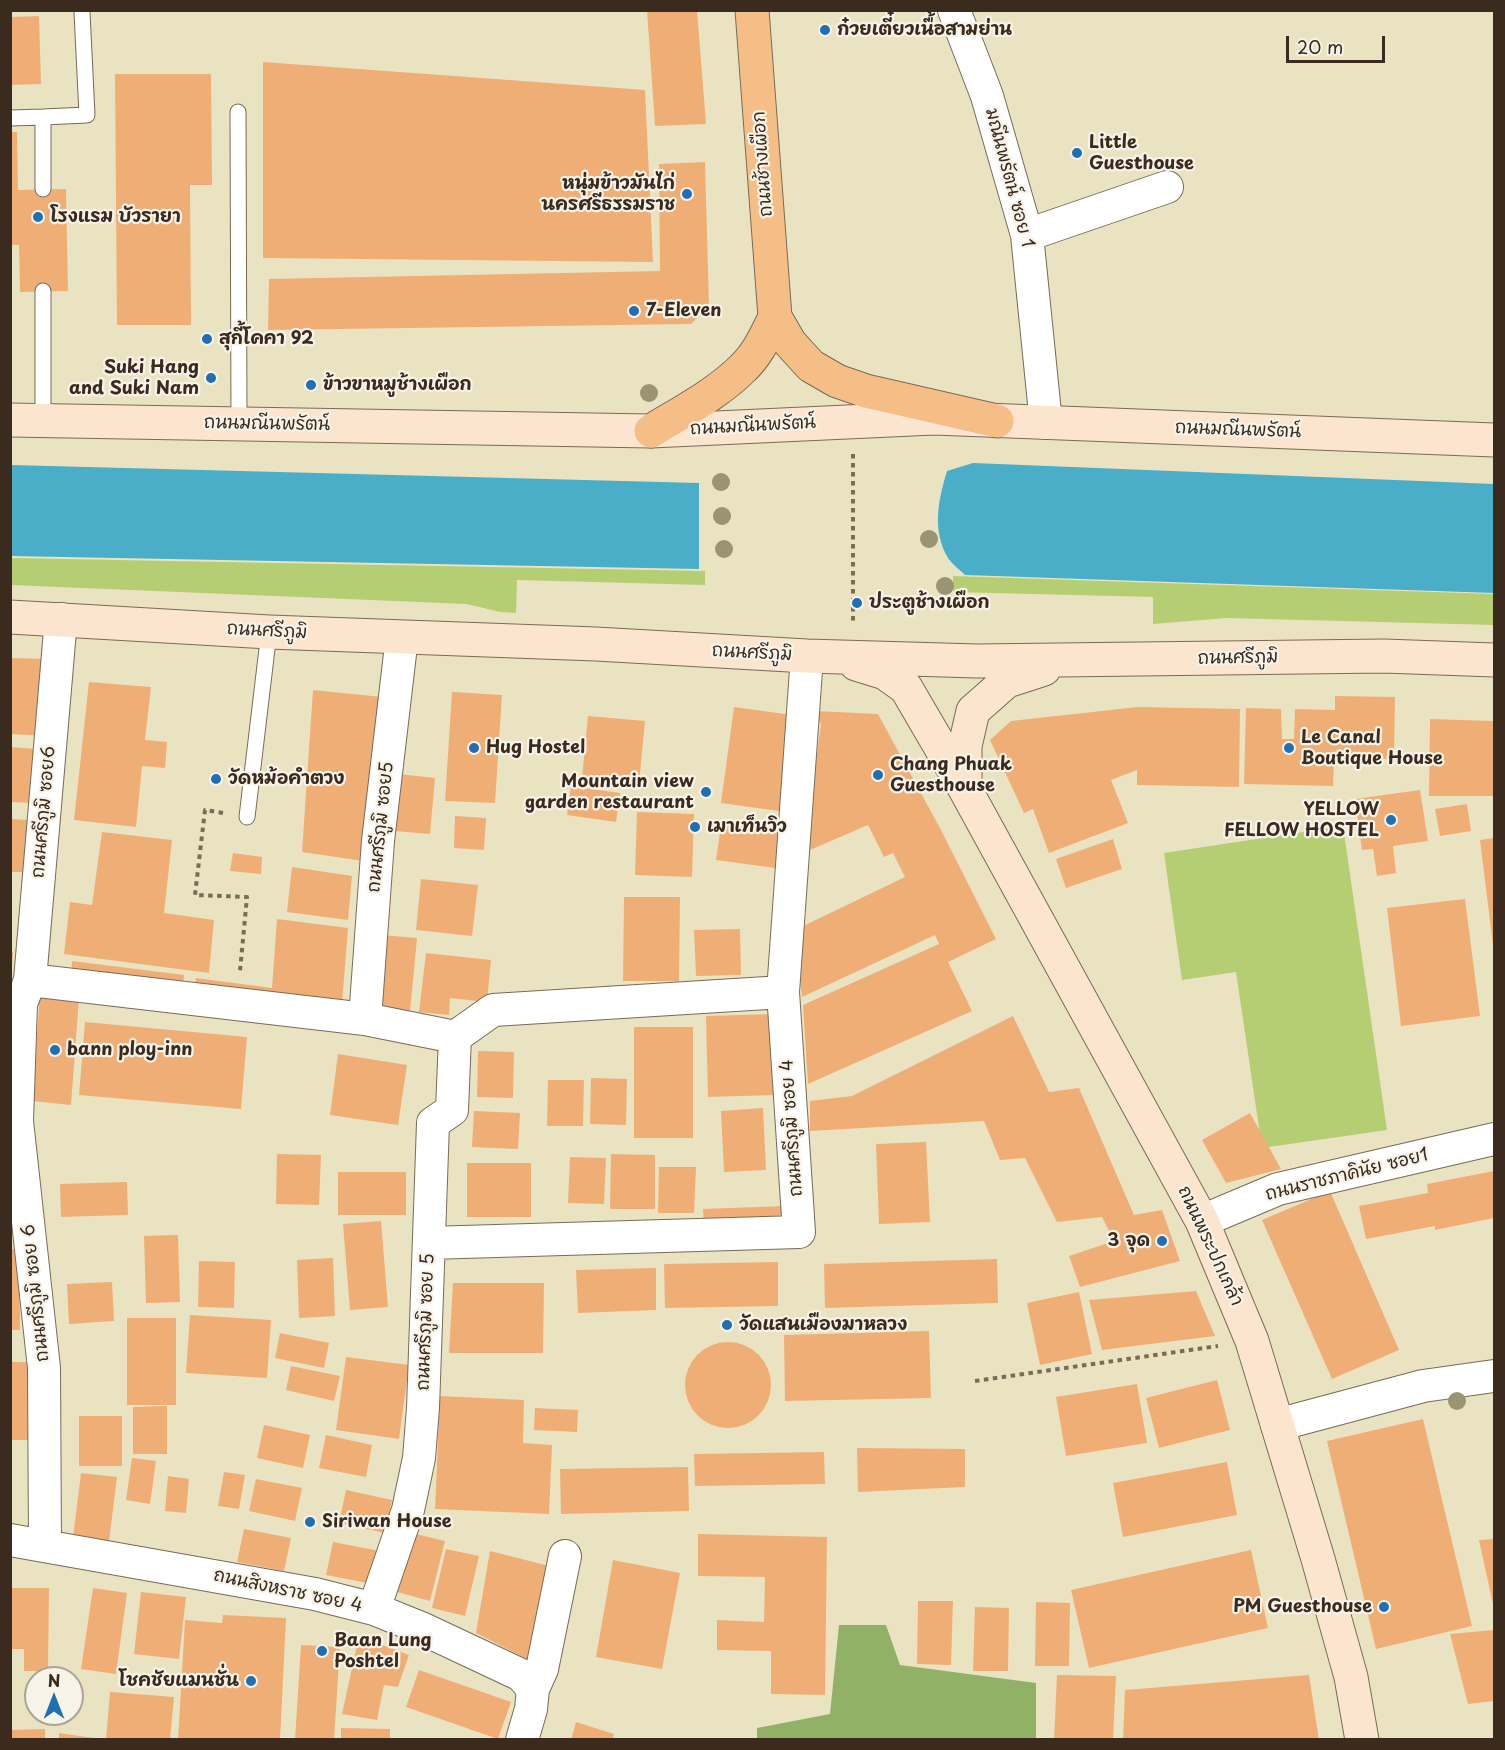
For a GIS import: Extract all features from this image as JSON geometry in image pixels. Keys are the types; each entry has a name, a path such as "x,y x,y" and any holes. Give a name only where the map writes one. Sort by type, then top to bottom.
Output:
{"main road":[{"name":"ถนนช้างเผือก","path":"752,10 774,317 790,343 811,366 837,381 866,391 997,421"},
{"name":"ถนนช้างเผือก","path":"651,431 703,399 744,368 761,345 774,317"},
{"name":"ถนนมณีนพรัตน์","path":"10,420 651,431 934,418 1494,440"},
{"name":"ถนนศรีภูมิ","path":"10,617 269,632 596,644 807,657 977,661 1384,656 1494,660"},
{"name":"ถนนพระปกเกล้า","path":"807,657 848,662 885,674 906,688 965,789 1202,1221 1252,1341 1351,1677 1362,1740"},
{"name":"ถนนพระปกเกล้า","path":"965,789 965,746 973,711 1007,681 1072,660"}],"street":[{"name":"มณีนพรัตน์ ซอย 1","path":"954,10 987,96 1027,235 1046,423"},
{"path":"1027,235 1167,187"},
{"name":"ถนนศรีภูมิ ซอย6","path":"20,996 62,619"},
{"name":"ถนนศรีภูมิ ซอย5","path":"364,1018 378,840 402,637"},
{"name":"ถนนศรีภูมิ ซอย 4","path":"429,1243 798,1232 783,992 807,657"},
{"path":"20,996 237,1004 364,1018 455,1037 493,1010 783,992"},
{"name":"ถนนศรีภูมิ ซอย 6","path":"20,996 14,1121 44,1368 45,1546"},
{"name":"ถนนศรีภูมิ ซอย 5","path":"374,1610 408,1510 419,1458 423,1408 433,1123 452,1110 455,1037"},
{"name":"ถนนราชภาคินัย ซอย1","path":"1202,1221 1278,1189 1494,1138"},
{"path":"1277,1425 1423,1386 1494,1376"},
{"name":"ถนนสิงหราช ซอย 4","path":"10,1540 315,1594 374,1610 421,1628 521,1675 533,1689"},
{"path":"522,1740 531,1709 533,1689 542,1669 565,1556"}],"lane":[{"path":"10,118 87,115 82,12"},
{"path":"238,112 239,424"},
{"path":"43,117 43,189"},
{"path":"43,291 43,421"},
{"path":"247,817 269,632"}],"path":[{"path":"853,450 853,625"},
{"path":"237,1004 247,897 195,895 206,810 247,817"},
{"path":"975,1381 1252,1341"}],"green space":[{"path":"11,558 705,571 705,585 517,580 516,613 500,612 467,604 11,585"},
{"path":"953,576 1494,594 1494,625 1227,618 1153,624 1153,597 953,592"},
{"path":"1343,826 1387,1130 1262,1148 1236,972 1182,980 1164,853"},
{"path":"839,1625 886,1625 900,1665 1036,1683 1036,1739 757,1739 757,1728 830,1714"}],"water":[{"path":"973,463 1494,484 1494,593 965,575 950,560 943,547 938,515 947,471"},
{"path":"11,465 699,483 699,569 11,556"}],"building":[{"path":"647,10 697,10 706,124 655,126"},
{"path":"39,16 41,84 10,85 10,17"},
{"path":"263,62 645,90 653,262 263,258"},
{"path":"115,74 211,74 212,185 190,185 191,325 117,325"},
{"name":"โรงแรม บัวรายา","path":"10,132 17,132 18,190 66,189 68,291 20,292 19,245 10,245"},
{"path":"705,162 709,306 691,324 268,330 269,279 660,271 659,164"},
{"path":"10,658 49,659 45,736 10,734"},
{"path":"89,682 151,687 145,740 167,742 165,768 142,766 136,827 74,820"},
{"path":"313,690 382,697 370,862 302,852"},
{"name":"Hug Hostel","path":"452,692 502,695 495,803 445,801"},
{"name":"Le Canal Boutique House","path":"1335,696 1395,697 1394,759 1334,758 1333,786 1244,784 1246,708 1281,709 1282,739 1294,739 1295,709 1335,710"},
{"path":"734,707 792,715 779,811 721,803"},
{"path":"1138,707 1240,709 1239,787 1137,785 1137,770 1111,780 1128,823 1049,853 1033,809 1024,813 990,740 1011,721"},
{"path":"815,711 878,714 941,830 996,939 948,962 972,1011 808,1084 803,1005 939,944 935,935 802,997 795,930 905,877 893,853 884,857 868,825 803,853 821,725"},
{"path":"588,716 645,721 639,784 582,778"},
{"path":"1430,719 1494,721 1494,796 1429,796"},
{"path":"10,747 36,749 34,803 10,802"},
{"path":"399,774 435,778 430,834 394,831"},
{"path":"571,786 620,793 616,822 567,815"},
{"name":"YELLOW FELLOW HOSTEL","path":"1420,790 1428,841 1393,846 1396,873 1377,876 1373,849 1362,850 1355,799"},
{"path":"1467,804 1471,831 1440,836 1435,809"},
{"path":"637,812 694,814 692,877 635,875"},
{"path":"455,816 486,818 484,850 454,848"},
{"path":"10,819 31,820 29,872 10,872"},
{"path":"722,819 780,827 775,868 716,860"},
{"path":"102,832 172,840 164,913 214,920 209,973 64,954 70,902 92,905"},
{"path":"1494,838 1494,945 1493,945 1480,840"},
{"path":"1113,839 1122,869 1066,888 1056,859"},
{"path":"233,853 262,857 261,874 230,871"},
{"path":"292,867 352,876 348,920 287,912"},
{"path":"421,879 478,885 472,936 416,930"},
{"path":"624,897 680,897 679,981 623,981"},
{"path":"1465,899 1480,1016 1401,1026 1387,908"},
{"path":"277,919 348,928 342,1004 194,993 196,978 272,988"},
{"path":"740,929 741,975 696,976 694,930"},
{"path":"381,935 417,938 410,1012 374,1009"},
{"path":"10,951 13,952 12,967 10,967"},
{"path":"426,953 491,960 487,1002 450,998 449,1015 419,1012"},
{"path":"72,961 184,975 182,992 71,977"},
{"name":"bann ploy-inn","path":"40,995 79,998 71,1105 32,1101"},
{"path":"775,1014 777,1095 708,1097 706,1016"},
{"path":"1013,1016 1049,1092 1079,1088 1134,1215 1162,1210 1180,1261 1080,1287 1069,1256 1114,1241 1102,1217 1057,1222 1025,1158 1000,1160 984,1121 810,1131 810,1101 852,1096"},
{"path":"85,1022 247,1037 241,1109 79,1095"},
{"path":"634,1027 693,1027 693,1138 634,1138"},
{"path":"478,1051 514,1052 513,1098 477,1097"},
{"path":"338,1054 407,1065 398,1125 330,1115"},
{"path":"591,1078 627,1079 626,1125 590,1124"},
{"path":"548,1080 584,1080 583,1126 547,1126"},
{"path":"763,1108 766,1170 724,1172 721,1111"},
{"path":"474,1111 520,1113 518,1149 472,1147"},
{"path":"1250,1113 1281,1169 1226,1183 1202,1140"},
{"path":"926,1142 930,1222 879,1224 876,1144"},
{"path":"277,1154 321,1155 319,1205 276,1204"},
{"path":"611,1154 655,1155 655,1209 610,1209"},
{"path":"570,1157 606,1158 604,1204 568,1203"},
{"path":"467,1163 531,1163 531,1217 467,1217"},
{"path":"659,1167 696,1167 694,1213 658,1213"},
{"path":"1494,1171 1494,1218 1435,1230 1435,1226 1366,1239 1359,1206 1428,1193 1427,1184"},
{"path":"338,1172 406,1172 406,1215 338,1215"},
{"path":"127,1182 128,1215 61,1217 60,1184"},
{"path":"1330,1191 1399,1350 1332,1379 1262,1220"},
{"path":"785,1206 786,1225 704,1228 703,1209"},
{"path":"381,1221 388,1307 350,1310 343,1224"},
{"path":"178,1235 180,1302 146,1303 144,1236"},
{"path":"10,1249 19,1249 20,1330 10,1330"},
{"path":"333,1258 335,1316 299,1318 297,1260"},
{"path":"997,1259 998,1303 825,1308 824,1264"},
{"path":"199,1261 235,1262 234,1308 198,1307"},
{"path":"778,1262 778,1306 665,1308 664,1264"},
{"path":"656,1268 656,1310 578,1313 576,1270"},
{"path":"112,1282 114,1321 69,1324 67,1284"},
{"path":"453,1283 544,1283 543,1353 449,1353"},
{"path":"1196,1291 1215,1336 1102,1350 1089,1300"},
{"path":"1079,1292 1092,1354 1040,1365 1027,1303"},
{"path":"190,1315 271,1320 267,1378 186,1373"},
{"path":"127,1318 176,1318 176,1405 127,1405"},
{"path":"929,1331 931,1398 785,1401 784,1335"},
{"path":"280,1333 329,1343 324,1368 275,1358"},
{"path":"720,1342 736,1342 759,1354 768,1368 771,1385 768,1402 759,1416 736,1428 720,1428 704,1421 692,1409 685,1393 685,1377 692,1361 704,1349"},
{"path":"346,1357 409,1365 399,1439 336,1430"},
{"path":"10,1362 36,1362 37,1440 10,1440"},
{"path":"291,1366 340,1376 334,1401 286,1390"},
{"path":"1217,1380 1230,1430 1159,1448 1146,1398"},
{"path":"1137,1384 1147,1443 1066,1456 1056,1397"},
{"path":"440,1396 524,1400 523,1443 552,1445 549,1514 435,1509"},
{"path":"167,1406 167,1454 133,1454 133,1407"},
{"path":"535,1408 578,1410 577,1432 534,1430"},
{"path":"79,1416 122,1416 122,1466 79,1466"},
{"path":"1423,1419 1472,1626 1376,1649 1327,1441"},
{"path":"264,1425 310,1435 303,1468 257,1458"},
{"path":"326,1435 372,1445 366,1477 319,1468"},
{"path":"857,1448 965,1449 965,1487 858,1492"},
{"path":"824,1452 825,1484 695,1486 694,1454"},
{"path":"132,1458 156,1461 150,1504 126,1500"},
{"path":"1227,1462 1237,1515 1123,1537 1113,1483"},
{"path":"688,1467 689,1511 561,1514 560,1469"},
{"path":"224,1472 245,1475 239,1509 218,1506"},
{"path":"81,1473 117,1477 109,1542 73,1538"},
{"path":"168,1476 189,1479 186,1513 165,1511"},
{"path":"256,1479 302,1488 295,1521 249,1511"},
{"path":"346,1490 392,1500 385,1533 339,1523"},
{"path":"244,1529 291,1538 284,1571 237,1562"},
{"path":"412,1533 445,1541 430,1601 397,1592"},
{"path":"698,1534 827,1537 825,1695 771,1694 771,1651 717,1650 717,1620 764,1622 765,1577 698,1576"},
{"path":"1494,1539 1494,1609 1479,1540"},
{"path":"333,1542 380,1551 373,1584 326,1575"},
{"path":"446,1549 479,1556 465,1616 432,1608"},
{"path":"1251,1550 1268,1628 1089,1668 1071,1590"},
{"path":"490,1551 553,1567 535,1663 476,1633"},
{"path":"613,1560 680,1573 662,1669 596,1657"},
{"path":"10,1588 49,1588 48,1666 24,1666 24,1649 10,1649"},
{"path":"93,1588 127,1593 116,1674 84,1669 84,1666 81,1666"},
{"path":"141,1592 186,1597 179,1659 134,1654"},
{"path":"918,1601 953,1601 951,1665 917,1664"},
{"path":"1036,1602 1070,1603 1069,1666 1035,1666"},
{"path":"975,1607 1009,1608 1008,1671 973,1671"},
{"name":"โชคชัยแมนชั่น","path":"223,1615 286,1618 280,1740 178,1740 185,1620 222,1623"},
{"path":"1494,1630 1494,1701 1468,1704 1450,1634"},
{"path":"359,1636 409,1655 398,1687 384,1685 377,1720 342,1714"},
{"path":"301,1645 340,1647 334,1740 295,1740"},
{"path":"419,1670 511,1702 498,1739 406,1707"},
{"path":"1057,1675 1116,1676 1113,1740 1054,1740"},
{"path":"1309,1675 1319,1740 1123,1740 1125,1690"},
{"path":"110,1692 174,1697 170,1740 106,1740"},
{"path":"576,1722 614,1734 612,1740 571,1740"},
{"path":"341,1728 390,1729 390,1740 341,1740"},
{"path":"45,1729 45,1740 10,1740 10,1730"},
{"path":"59,1733 94,1738 94,1740 59,1740"}],"place":[{"name":"ก๋วยเตี๋ยวเนื้อสามย่าน","path":"825,30"},
{"name":"Little Guesthouse","path":"1077,153"},
{"name":"หนุ่มข้าวมันไก่ นครศรีธรรมราช","path":"687,194"},
{"name":"โรงแรม บัวรายา","path":"38,217"},
{"name":"7-Eleven","path":"634,311"},
{"name":"สุกี้โคคา 92","path":"207,339"},
{"name":"Suki Hang and Suki Nam","path":"211,378"},
{"name":"ข้าวขาหมูช้างเผือก","path":"311,385"},
{"name":"ประตูช้างเผือก","path":"857,603"},
{"name":"Hug Hostel","path":"474,748"},
{"name":"Le Canal Boutique House","path":"1289,748"},
{"name":"Chang Phuak Guesthouse","path":"878,775"},
{"name":"วัดหม้อคำตวง","path":"216,779"},
{"name":"Mountain view garden restaurant","path":"706,792"},
{"name":"YELLOW FELLOW HOSTEL","path":"1391,820"},
{"name":"เมาเท็นวิว","path":"695,827"},
{"name":"bann ploy-inn","path":"55,1050"},
{"name":"3 จุด","path":"1162,1241"},
{"name":"วัดแสนเมืองมาหลวง","path":"727,1325"},
{"name":"Siriwan House","path":"310,1522"},
{"name":"PM Guesthouse","path":"1384,1607"},
{"name":"Baan Lung Poshtel","path":"322,1651"},
{"name":"โชคชัยแมนชั่น","path":"251,1681"}]}
